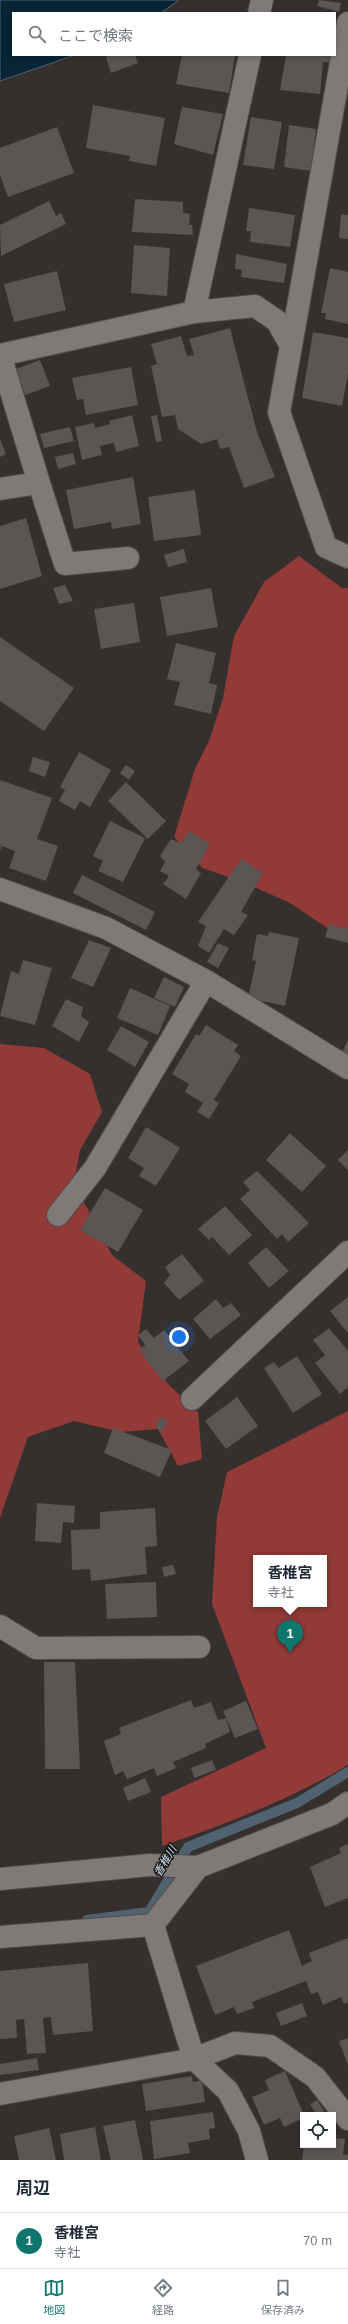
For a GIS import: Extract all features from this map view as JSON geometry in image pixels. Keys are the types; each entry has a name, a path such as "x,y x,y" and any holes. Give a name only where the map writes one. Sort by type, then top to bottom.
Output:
{"street":[{"path":"259,12 262,0"},
{"path":"348,23 279,412 326,547 348,557"},
{"path":"194,312 250,56"},
{"path":"128,558 65,564 0,355 194,312 255,306 278,321 291,346"},
{"path":"0,489 40,483"},
{"path":"0,888 106,928 206,981 348,1068"},
{"path":"58,1215 95,1168 206,981"},
{"path":"192,1398 348,1252"},
{"path":"0,1626 36,1648 200,1647"},
{"path":"0,1879 150,1865 198,1866 332,1814 348,1803"},
{"path":"0,1937 153,1925 198,1866"},
{"path":"153,1925 194,2059 228,2091 249,2131 257,2160"},
{"path":"0,2094 194,2059 235,2043 270,2046 315,2076 348,2119"}],"shaded area":[{"path":"299,556 342,588 348,588 348,942 290,903 243,882 202,868 174,837 195,769 209,741 223,698 234,636 264,582"},
{"path":"0,1044 44,1048 90,1074 102,1112 80,1150 74,1183 112,1255 146,1281 138,1342 168,1384 198,1412 202,1459 178,1466 158,1429 120,1432 74,1421 28,1437 0,1518"},
{"path":"348,1411 348,1765 326,1778 280,1800 233,1820 162,1846 161,1797 266,1748 212,1604 217,1517 227,1472"}],"water":[{"path":"0,0 179,0 162,12 12,12 12,56 72,56 0,81"}],"building":[{"path":"319,0 341,3 339,12 317,6"},
{"path":"135,56 138,63 111,73 106,57"},
{"path":"182,56 235,56 229,93 176,84"},
{"path":"286,56 333,56 332,63 323,62 320,94 280,90"},
{"path":"93,105 165,118 156,166 129,161 130,156 86,148"},
{"path":"182,107 223,114 213,155 174,144"},
{"path":"251,117 282,122 274,169 243,165"},
{"path":"289,125 316,129 311,171 284,167"},
{"path":"57,127 74,173 8,197 0,175 0,148"},
{"path":"135,199 183,202 183,213 190,214 189,225 192,225 193,235 132,232"},
{"path":"49,201 56,216 61,213 66,224 1,256 0,225"},
{"path":"249,208 295,215 290,247 250,242 251,231 246,231"},
{"path":"341,214 348,215 348,239 339,238"},
{"path":"134,245 170,248 167,296 131,293"},
{"path":"236,254 287,264 284,283 241,277 242,270 235,269"},
{"path":"330,268 348,272 348,324 325,319 326,313 321,313"},
{"path":"57,271 66,310 14,322 4,284"},
{"path":"230,328 257,432 275,477 244,488 229,447 220,449 217,439 201,444 178,429 175,415 162,417 151,366 157,364 151,344 181,336 187,356 194,355 189,339"},
{"path":"313,332 348,338 348,374 342,406 302,398"},
{"path":"40,360 50,386 25,395 16,369"},
{"path":"131,367 138,405 86,415 83,399 77,400 72,378"},
{"path":"132,415 139,446 116,452 114,443 100,446 102,455 82,460 75,427 94,423 95,428 110,424 109,421"},
{"path":"157,415 162,441 156,442 151,416"},
{"path":"70,427 74,441 44,448 40,434"},
{"path":"0,439 6,454 0,457"},
{"path":"73,453 76,464 58,469 55,457"},
{"path":"133,477 141,524 112,529 111,522 74,529 66,490"},
{"path":"195,490 201,535 154,541 148,497"},
{"path":"26,518 42,576 0,589 0,526"},
{"path":"184,549 187,562 168,567 164,555"},
{"path":"65,585 73,601 59,604 53,588"},
{"path":"211,588 218,627 167,636 160,597"},
{"path":"134,603 140,642 101,649 94,609"},
{"path":"0,637 74,688 44,731 0,701"},
{"path":"176,643 216,653 209,683 217,685 211,714 174,705 180,682 167,679"},
{"path":"79,752 111,770 90,807 80,801 75,810 59,801 65,790 60,787"},
{"path":"33,757 50,762 45,777 29,771"},
{"path":"126,765 135,771 129,780 120,773"},
{"path":"0,780 52,798 37,839 58,846 46,881 9,868 15,851 2,846 0,851"},
{"path":"126,782 166,821 148,839 108,801"},
{"path":"110,821 145,838 123,882 98,871 103,861 93,856"},
{"path":"190,831 210,844 196,869 201,873 186,899 163,884 169,876 160,871 165,862 160,856 171,839 180,843"},
{"path":"241,859 263,873 241,912 248,915 234,935 224,929 209,953 198,946 206,926 198,922"},
{"path":"82,875 155,912 146,930 73,893"},
{"path":"329,924 348,929 348,943 325,937"},
{"path":"269,932 299,938 285,1006 248,998 256,961 252,960 257,934 268,936"},
{"path":"89,940 111,948 93,987 71,978"},
{"path":"218,943 229,948 218,968 207,962"},
{"path":"23,960 52,968 35,1025 0,1016 11,971 19,974"},
{"path":"164,977 184,987 175,1007 154,998"},
{"path":"130,988 170,1006 158,1035 117,1018"},
{"path":"66,999 83,1007 81,1016 89,1022 79,1042 52,1026"},
{"path":"206,1025 238,1045 234,1051 241,1056 214,1100 219,1103 209,1119 197,1112 203,1103 185,1092 189,1084 172,1074 196,1034 199,1036"},
{"path":"121,1026 149,1042 135,1067 107,1050"},
{"path":"348,1040 348,1056 342,1052"},
{"path":"146,1127 180,1148 156,1186 139,1176 144,1168 128,1158"},
{"path":"290,1133 326,1166 302,1192 266,1160"},
{"path":"348,1150 348,1170 338,1160"},
{"path":"257,1171 309,1223 288,1242 282,1234 277,1239 240,1199 250,1190 243,1182"},
{"path":"105,1188 143,1210 118,1252 80,1230"},
{"path":"225,1206 252,1235 229,1255 212,1237 209,1240 198,1229"},
{"path":"266,1247 289,1271 269,1288 248,1263"},
{"path":"182,1254 204,1281 179,1300 164,1283 170,1275 165,1267"},
{"path":"348,1297 348,1333 330,1311"},
{"path":"216,1299 223,1308 231,1303 241,1315 210,1339 193,1319"},
{"path":"329,1328 348,1351 348,1387 340,1394 315,1363 325,1355 313,1340"},
{"path":"146,1329 154,1338 164,1330 189,1361 163,1381 139,1350 145,1345 138,1335"},
{"path":"297,1356 322,1394 293,1413 264,1368 274,1362 279,1368"},
{"path":"237,1397 258,1426 226,1449 205,1421"},
{"path":"160,1417 168,1421 162,1432 155,1427"},
{"path":"113,1428 172,1450 160,1477 104,1453"},
{"path":"37,1503 75,1506 74,1523 63,1522 61,1543 35,1541"},
{"path":"155,1508 157,1546 145,1547 147,1574 91,1581 90,1569 72,1570 71,1530 100,1529 100,1512"},
{"path":"173,1565 176,1574 164,1577 162,1567"},
{"path":"156,1582 157,1617 107,1619 105,1584"},
{"path":"44,1662 75,1662 80,1769 45,1769"},
{"path":"191,1700 194,1708 211,1702 218,1720 226,1718 230,1732 205,1744 206,1748 173,1762 176,1768 157,1776 154,1768 127,1779 123,1771 115,1775 104,1741 121,1734 119,1728"},
{"path":"246,1701 258,1729 235,1738 223,1711"},
{"path":"212,1760 216,1770 194,1778 191,1768"},
{"path":"145,1778 151,1792 128,1801 123,1788"},
{"path":"348,1844 348,1898 325,1907 310,1867 341,1853 339,1848"},
{"path":"289,1930 302,1966 312,1961 309,1953 348,1938 348,2002 344,2004 341,1997 323,2005 318,1992 311,1994 306,1981 252,2002 254,2008 237,2014 234,2007 215,2015 196,1966"},
{"path":"88,1963 93,2031 53,2035 51,2017 43,2018 46,2053 27,2054 24,2019 16,2020 17,2038 0,2039 0,1971"},
{"path":"302,2003 307,2016 281,2026 276,2013"},
{"path":"348,2038 348,2065 339,2041"},
{"path":"37,2058 39,2070 0,2075 0,2064"},
{"path":"285,2071 303,2112 300,2112 300,2119 284,2127 280,2118 264,2125 252,2097 269,2090 265,2080"},
{"path":"192,2076 193,2082 202,2080 205,2102 146,2111 142,2084"},
{"path":"317,2100 324,2111 315,2112 310,2104"},
{"path":"213,2112 215,2128 209,2129 210,2139 188,2143 190,2153 154,2159 150,2121"},
{"path":"135,2120 143,2160 111,2160 103,2126"},
{"path":"95,2127 101,2160 64,2160 60,2134"},
{"path":"49,2128 56,2160 19,2160 14,2136"},
{"path":"336,2138 345,2139 343,2154 348,2155 348,2160 302,2160 304,2148 336,2148"}],"waterway":[{"name":"香椎川","path":"87,1920 149,1912 188,1847 297,1803 348,1772"}],"place":[{"name":"香椎宮","path":"290,1653"}]}
